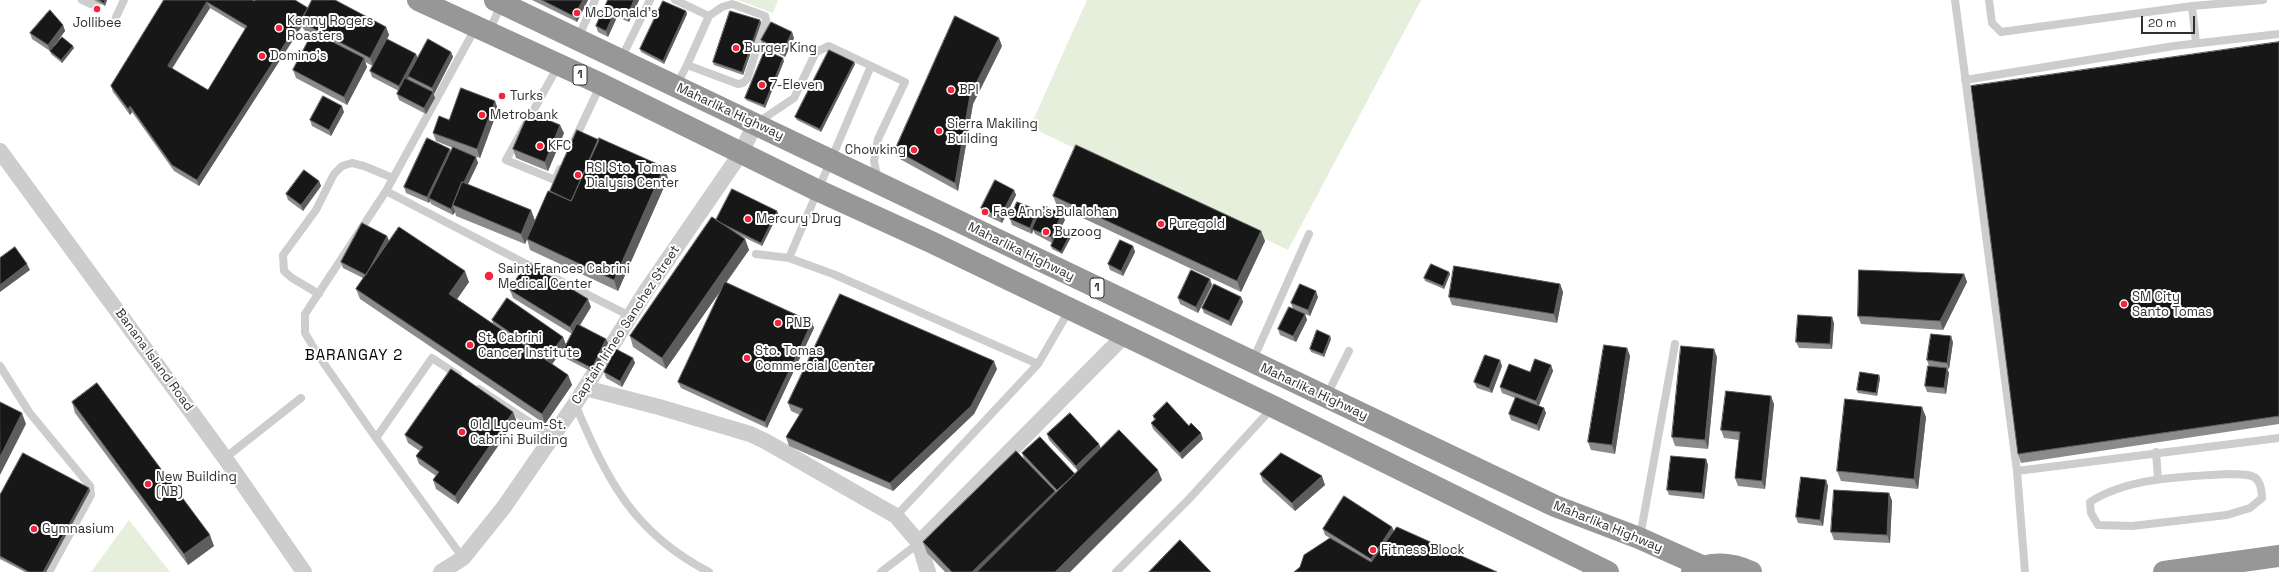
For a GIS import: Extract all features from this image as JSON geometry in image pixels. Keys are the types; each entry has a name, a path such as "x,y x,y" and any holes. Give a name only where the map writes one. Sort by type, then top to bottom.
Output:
{"highway":[{"name":"1","path":"418,0 601,84 817,190 1125,335 1608,572"},
{"name":"Maharlika Highway","path":"504,2 577,39 830,159 879,184 1555,506 1640,538 1698,569"},
{"path":"2164,572 2279,556"},
{"name":"1","path":"1698,569 1729,565 1751,572"}],"street":[{"name":"Captain Irineo Sanchez Street","path":"441,572 463,558 504,507 551,436 575,404 632,317 646,291 741,153 755,124"},
{"name":"Banana Island Road","path":"0,151 226,458 304,572"},
{"path":"919,543 1125,335"},
{"path":"585,388 659,407 750,434 896,516 919,543 928,572"}],"lane":[{"path":"82,0 91,4 101,0"},
{"path":"116,17 124,0"},
{"path":"577,39 595,0"},
{"path":"621,59 650,0"},
{"path":"675,0 709,16"},
{"path":"1955,0 2017,471 2025,572"},
{"path":"1989,0 1992,23 2001,32 2192,6 2263,0"},
{"path":"463,558 318,355 305,333 305,314 386,191 482,29 504,2"},
{"path":"675,86 688,65 709,16 722,7 732,4 765,16 766,20 747,79 743,83 738,84 688,65"},
{"path":"2192,6 2196,44"},
{"path":"1966,80 2062,63 2279,34"},
{"path":"755,124 794,98 816,52 829,46 905,82 878,139 874,161 879,184"},
{"path":"558,65 506,160 555,180 601,84"},
{"path":"790,258 830,159 871,66"},
{"path":"319,294 292,278 284,271 283,255 316,210 334,174 342,166 352,163 364,166 393,178"},
{"path":"386,191 632,317"},
{"path":"1252,362 1309,234"},
{"path":"756,254 790,258 833,274 1038,364"},
{"path":"896,516 1038,364 1070,309"},
{"path":"1640,538 1675,344"},
{"path":"1326,397 1349,351"},
{"path":"376,438 432,358 551,436"},
{"path":"0,366 29,412 90,486 91,495 49,572"},
{"path":"226,458 301,398"},
{"path":"575,404 597,457 616,491 636,517 686,560 709,572"},
{"path":"1116,572 1189,499 1274,407"},
{"path":"2017,471 2156,452 2279,438"},
{"path":"2156,452 2158,479"},
{"path":"2227,474 2253,475 2259,481 2262,498 2250,508 2228,515 2132,526 2098,525 2090,513 2090,502 2104,493 2158,479 2227,474"},
{"path":"881,572 919,543"}],"green space":[{"path":"738,0 778,0 773,13"},
{"path":"1087,0 1421,0 1288,250 1030,127"},
{"path":"129,520 170,572 91,572"}],"building":[{"path":"164,0 295,0 308,8 197,180 172,165 130,106 128,109 111,86","holes":["207,2 247,26 208,90 168,66"]},
{"path":"312,0 335,0 386,27 370,58 301,22"},
{"path":"542,0 583,0 574,16"},
{"path":"608,0 634,0 627,16 615,11 606,31 596,26"},
{"path":"663,1 686,11 663,61 640,49"},
{"path":"50,10 63,25 48,45 30,33"},
{"name":"Burger King","path":"730,11 760,20 742,72 713,62"},
{"name":"Sierra Makiling Building","path":"955,16 999,38 970,95 955,183 895,150"},
{"path":"771,22 792,32 783,51 761,40"},
{"path":"313,32 364,58 344,97 293,70"},
{"path":"62,37 73,46 61,60 50,51"},
{"path":"387,39 416,54 399,86 370,71"},
{"path":"428,39 451,52 432,88 408,76"},
{"name":"SM City Santo Tomas","path":"2279,42 2279,416 2018,454 1971,86"},
{"path":"765,50 783,58 764,105 745,98"},
{"path":"829,50 854,62 820,129 795,117"},
{"path":"405,78 433,92 424,108 397,94"},
{"path":"461,88 495,101 477,149 433,133 439,116 449,120"},
{"path":"323,96 342,106 329,130 310,120"},
{"name":"KFC","path":"529,112 560,125 545,162 513,149"},
{"name":"RSI Sto. Tomas Dialysis Center","path":"577,130 599,140 571,201 550,191"},
{"path":"427,138 450,149 427,197 404,187"},
{"path":"599,138 664,167 614,280 527,239 548,191 571,201"},
{"name":"Puregold","path":"1076,145 1261,231 1237,281 1053,196"},
{"path":"453,147 476,157 464,182 462,182 451,209 429,198"},
{"path":"304,170 319,181 301,205 286,194"},
{"path":"995,180 1014,190 1000,217 981,208"},
{"path":"462,182 531,210 521,234 453,205"},
{"name":"Mercury Drug","path":"732,189 777,211 761,243 716,220"},
{"path":"1017,202 1037,210 1030,228 1010,219"},
{"path":"1043,205 1062,214 1051,237 1032,229"},
{"path":"712,217 745,239 662,358 630,336"},
{"path":"362,223 387,236 366,275 341,262"},
{"name":"St. Cabrini Cancer Institute","path":"399,227 465,271 449,294 568,375 542,414 356,289"},
{"path":"1059,229 1070,234 1061,252 1051,246"},
{"path":"1120,240 1133,246 1121,271 1108,264"},
{"path":"15,247 27,264 0,285 0,258"},
{"path":"527,262 588,299 570,327 510,290"},
{"path":"1431,264 1449,272 1443,286 1424,278"},
{"path":"1454,266 1560,284 1554,314 1449,297"},
{"path":"1191,270 1210,279 1196,307 1178,298"},
{"path":"1859,270 1964,274 1940,321 1858,316"},
{"name":"Sto. Tomas Commercial Center","path":"725,282 812,322 765,422 678,382"},
{"path":"1214,284 1241,297 1229,321 1202,308"},
{"path":"1300,284 1316,291 1308,310 1291,303"},
{"path":"840,294 994,361 971,406 890,483 786,437 803,409 788,403"},
{"path":"507,298 563,337 547,358 492,320"},
{"path":"1289,307 1305,314 1293,336 1278,329"},
{"path":"1798,315 1832,317 1830,344 1796,342"},
{"path":"577,324 606,339 592,368 562,353"},
{"path":"1317,330 1330,336 1323,354 1310,349"},
{"path":"1931,334 1951,336 1947,363 1927,360"},
{"path":"1604,345 1627,348 1612,445 1588,442"},
{"path":"1681,346 1714,349 1705,440 1672,437"},
{"path":"616,349 633,358 620,381 604,372"},
{"path":"1485,355 1500,360 1489,388 1474,382"},
{"path":"1535,359 1551,365 1536,401 1500,387 1509,364 1530,372"},
{"path":"1928,366 1947,368 1944,388 1925,386"},
{"name":"Old Lyceum-St. Cabrini Building","path":"451,369 513,412 455,496 433,480 439,472 416,456 423,447 405,435"},
{"path":"1860,372 1879,375 1876,393 1857,390"},
{"name":"New Building (NB)","path":"97,383 210,535 184,554 72,402"},
{"path":"1726,391 1771,396 1762,481 1735,478 1740,432 1721,430"},
{"path":"1516,397 1544,408 1537,425 1509,414"},
{"path":"1845,399 1922,407 1914,479 1837,471"},
{"path":"0,402 22,413 0,457"},
{"path":"1167,402 1189,426 1191,423 1201,433 1180,453 1151,423 1156,419 1153,416"},
{"path":"1070,413 1099,444 1076,466 1047,434"},
{"path":"1119,430 1158,470 1055,572 977,572"},
{"path":"1040,437 1075,474 1057,490 1022,453"},
{"path":"1016,451 1055,491 972,572 952,572 923,542"},
{"name":"Gymnasium","path":"23,453 89,488 43,572 29,572 0,556 0,495"},
{"path":"1281,453 1322,476 1292,503 1260,474"},
{"path":"1671,456 1706,459 1702,493 1667,490"},
{"path":"1801,477 1826,480 1820,520 1796,517"},
{"path":"1834,490 1889,493 1887,535 1831,532"},
{"path":"1344,496 1392,527 1371,559 1323,529"},
{"path":"1397,527 1497,572 1294,572 1300,567 1304,555 1330,538 1371,562"},
{"path":"1180,540 1211,572 1149,572"}],"place":[{"name":"Jollibee","path":"97,9"},
{"name":"McDonald's","path":"577,13"},
{"name":"Kenny Rogers Roasters","path":"279,28"},
{"name":"Burger King","path":"736,48"},
{"name":"Domino's","path":"262,56"},
{"name":"7-Eleven","path":"762,85"},
{"name":"BPI","path":"951,90"},
{"name":"Turks","path":"502,96"},
{"name":"Metrobank","path":"482,115"},
{"name":"Sierra Makiling Building","path":"939,131"},
{"name":"KFC","path":"540,146"},
{"name":"Chowking","path":"914,150"},
{"name":"RSI Sto. Tomas Dialysis Center","path":"578,175"},
{"name":"Fae Ann's Bulalohan","path":"985,212"},
{"name":"Mercury Drug","path":"748,219"},
{"name":"Puregold","path":"1161,224"},
{"name":"Buzoog","path":"1046,232"},
{"name":"Saint Frances Cabrini Medical Center","path":"489,276"},
{"name":"SM City Santo Tomas","path":"2124,304"},
{"name":"PNB","path":"778,323"},
{"name":"St. Cabrini Cancer Institute","path":"470,345"},
{"name":"Sto. Tomas Commercial Center","path":"747,358"},
{"name":"Old Lyceum-St. Cabrini Building","path":"462,432"},
{"name":"New Building (NB)","path":"148,484"},
{"name":"Gymnasium","path":"34,529"},
{"name":"Fitness Block","path":"1373,550"}],"district":[{"name":"BARANGAY 2","path":"354,356"}]}
